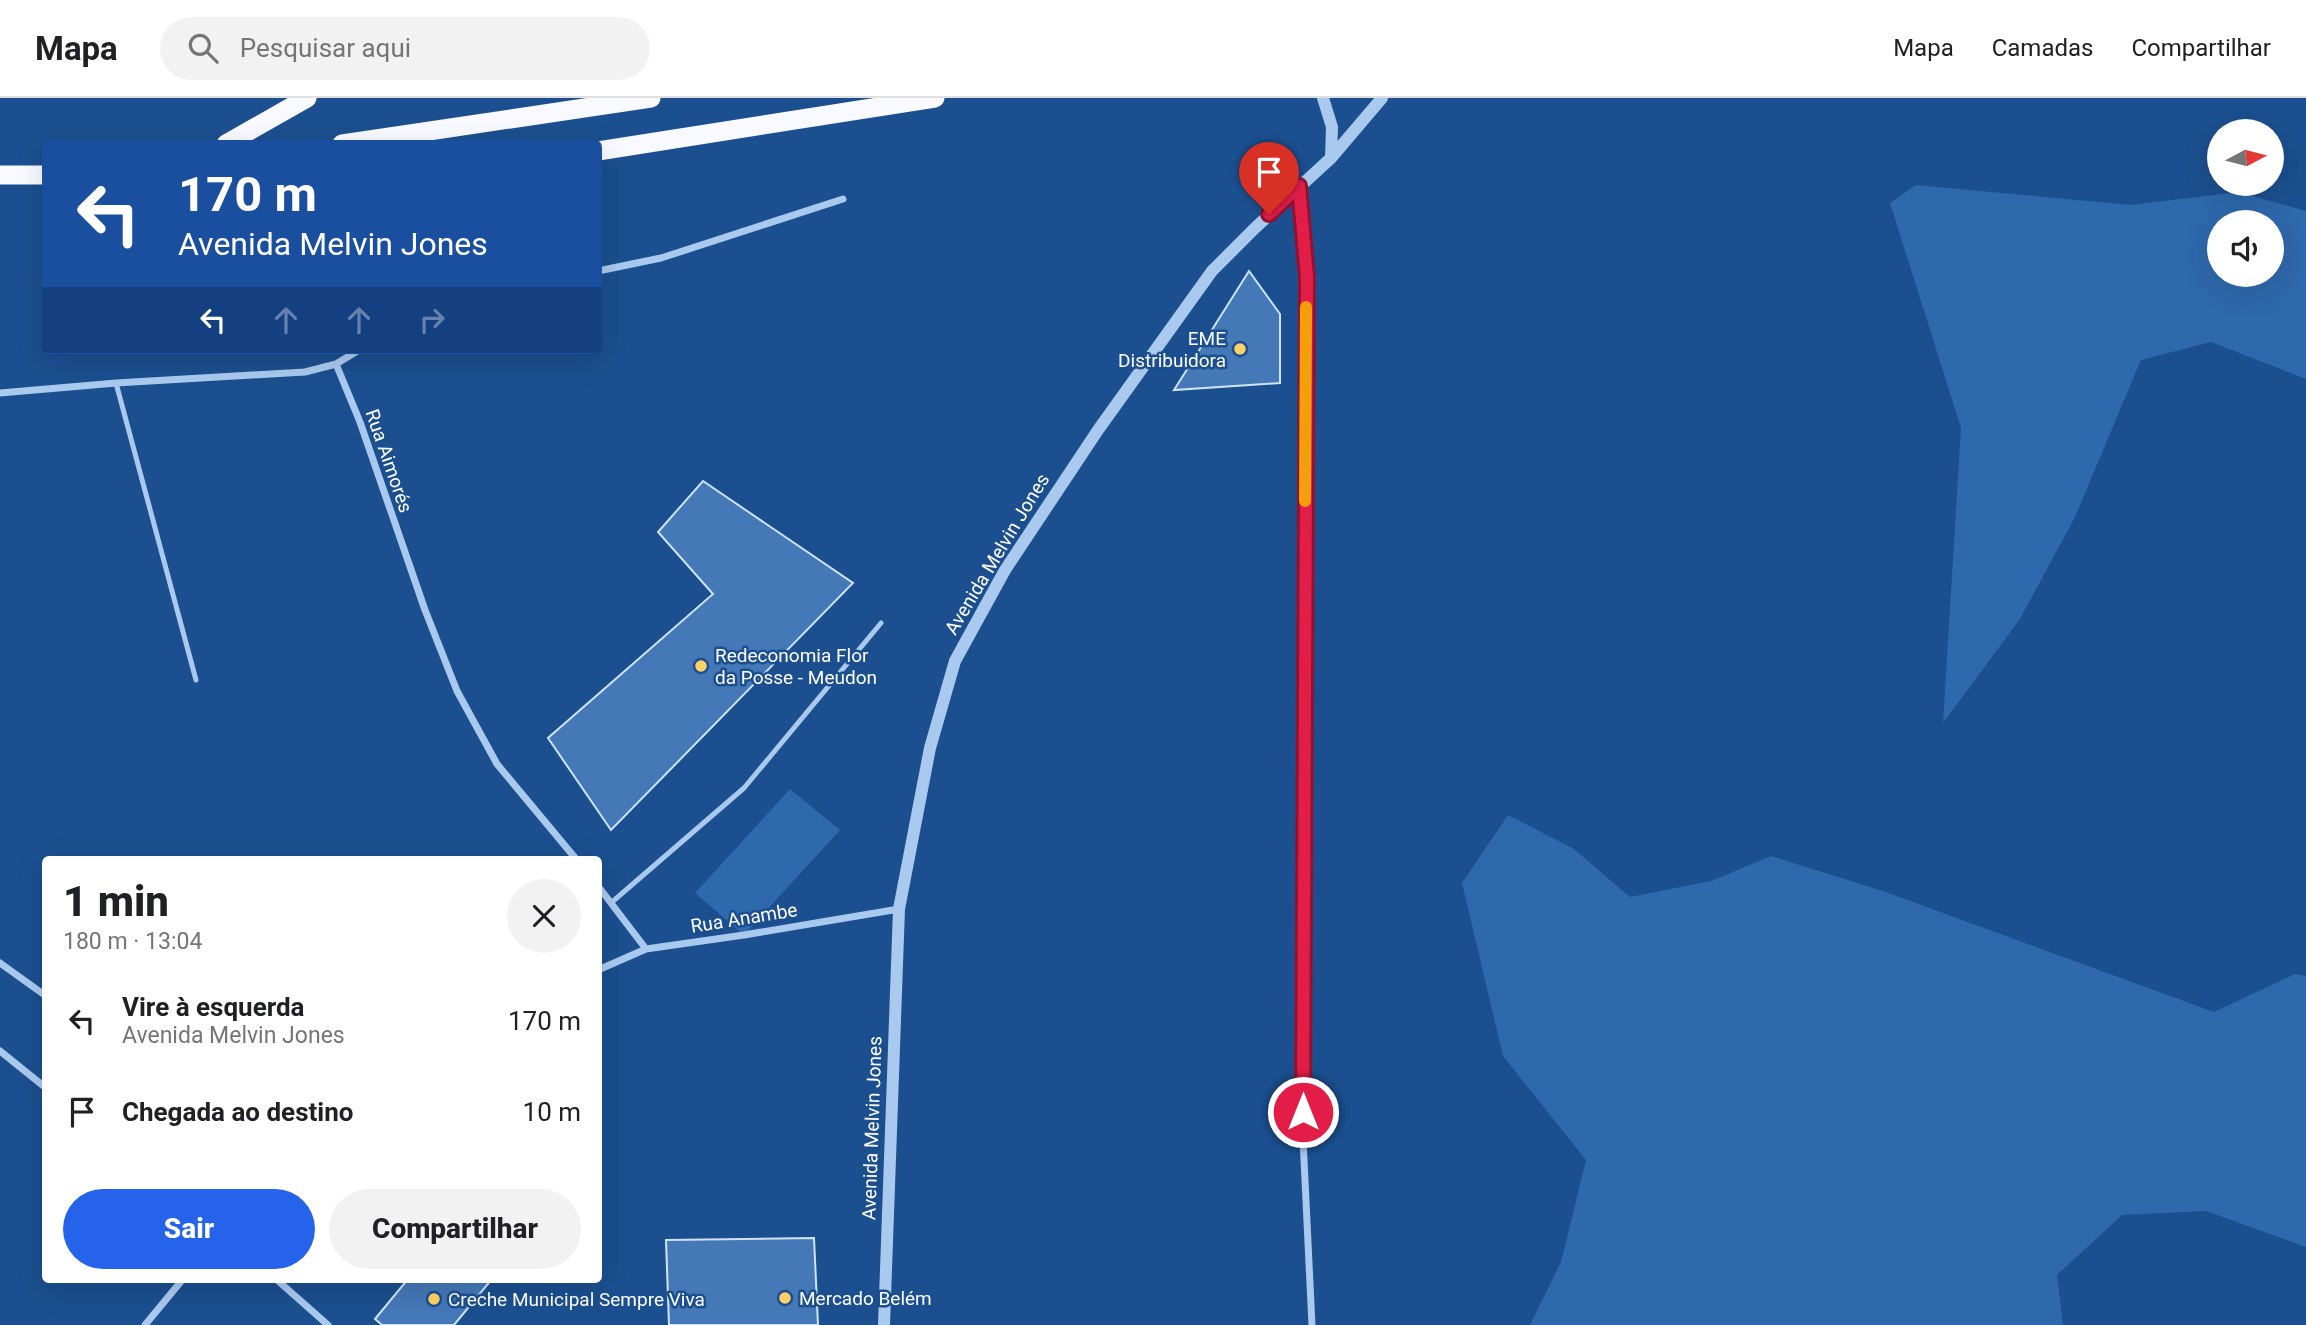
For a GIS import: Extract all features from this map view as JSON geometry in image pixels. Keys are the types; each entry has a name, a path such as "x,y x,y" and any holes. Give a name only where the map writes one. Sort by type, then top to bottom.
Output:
{"highway":[{"path":"233,140 307,98"},
{"path":"369,140 651,98"},
{"path":"602,151 935,98"},
{"path":"0,175 42,175"}],"street":[{"path":"1323,98 1332,127 1331,158"},
{"path":"1366,115 1369,98"},
{"name":"Avenida Melvin Jones","path":"884,1325 899,909 930,748 955,661 1005,570 1098,429 1204,282 1246,236 1331,158 1382,98"},
{"path":"1299,186 1307,277 1303,1139 1312,1325"},
{"path":"602,270 661,258 843,199"},
{"path":"0,393 305,372 336,364 352,354"},
{"name":"Rua Aimorés","path":"336,364 360,422 425,610 457,691 497,764 574,856"},
{"path":"602,891 646,949"},
{"name":"Rua Anambe","path":"602,968 646,949 899,909"},
{"path":"0,963 42,993"},
{"path":"0,1051 42,1085"},
{"path":"145,1325 180,1283"},
{"path":"281,1283 328,1325"}],"lane":[{"path":"116,383 196,680"},
{"path":"612,902 744,788 881,622"}],"shaded area":[{"path":"1916,185 2131,205 2207,196 2253,196 2306,211 2306,379 2211,342 2141,360 2075,517 2020,619 1943,723 1961,428 1890,203"},
{"path":"790,789 840,830 744,935 695,893"},
{"path":"1508,815 1574,849 1630,897 1711,881 1771,856 1883,891 2214,1012 2295,974 2306,976 2306,1247 2206,1211 2122,1215 2057,1275 2063,1325 1530,1325 1561,1262 1586,1160 1503,1056 1462,883"}],"building":[{"name":"EME Distribuidora","path":"1249,271 1280,314 1280,383 1174,390"},
{"name":"Redeconomia Flor da Posse - Meudon","path":"703,481 853,583 611,830 548,738 713,594 658,532"},
{"path":"814,1238 818,1325 669,1325 666,1240"},
{"name":"Creche Municipal Sempre Viva","path":"405,1283 489,1283 454,1325 382,1325 375,1319"}],"slow traffic":[{"path":"1305,501 1306,307"}],"place":[{"name":"EME Distribuidora","path":"1240,349"},
{"name":"Redeconomia Flor da Posse - Meudon","path":"701,666"},
{"name":"Mercado Belém","path":"785,1298"},
{"name":"Creche Municipal Sempre Viva","path":"434,1299"}],"route":[{"path":"1269,214 1299,186 1307,277 1303,1112"}]}
